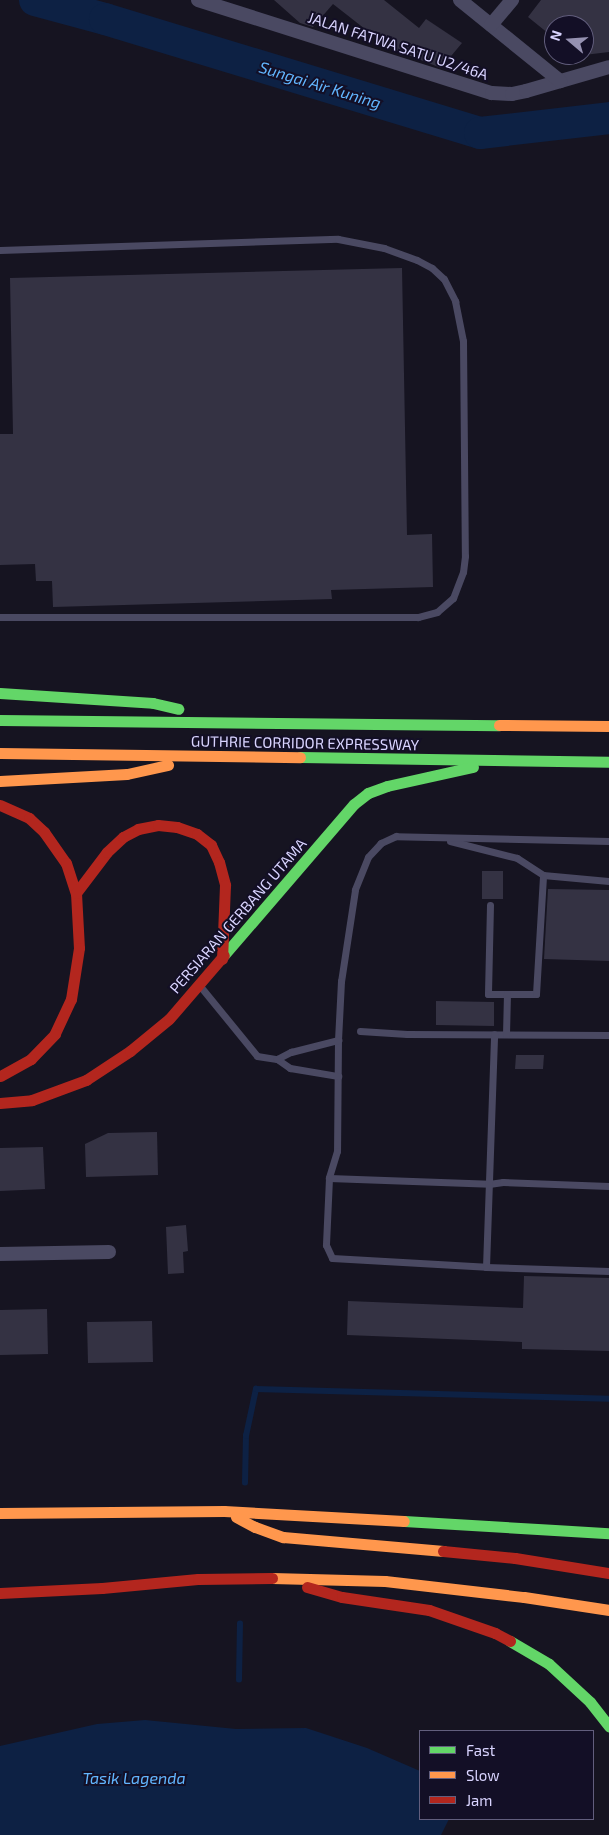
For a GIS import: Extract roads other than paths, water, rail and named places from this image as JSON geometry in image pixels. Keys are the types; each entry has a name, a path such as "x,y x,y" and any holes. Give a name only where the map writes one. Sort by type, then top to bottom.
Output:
{"main road":[{"path":"0,693 153,703 179,710 204,721"},
{"name":"GUTHRIE CORRIDOR EXPRESSWAY","path":"0,720 609,726"},
{"name":"GUTHRIE CORRIDOR EXPRESSWAY","path":"0,753 609,762"},
{"path":"0,781 128,774 162,768 186,756"},
{"name":"PERSIARAN GERBANG UTAMA","path":"0,1103 32,1100 86,1080 130,1051 169,1019 354,804 368,794 386,786 502,761"},
{"path":"0,805 29,818 44,832 66,863 76,893 79,948 76,974 64,1019 55,1034 31,1059 0,1076"},
{"path":"76,893 107,852 123,837 138,830 158,825 178,828 197,834 211,846 219,862 225,885 226,903 222,959"},
{"path":"0,1513 224,1511 609,1533"},
{"path":"224,1511 255,1527 283,1537 325,1539 515,1558 609,1573"},
{"path":"291,1578 312,1590 342,1598 404,1604 430,1610 495,1633 549,1664 590,1702 609,1726"},
{"path":"0,1593 102,1588 198,1579 291,1578 385,1581 524,1597 609,1610"}],"street":[{"name":"JALAN FATWA SATU U2/46A","path":"198,0 492,94 512,94 609,67"},
{"path":"460,0 560,81"},
{"path":"491,25 512,0"},
{"path":"0,1254 109,1252"}],"lane":[{"path":"0,250 338,239 384,248 417,260 432,268 444,279 455,301 463,341 465,556 463,572 453,598 437,612 418,617 0,617"},
{"path":"609,840 396,836 381,843 368,857 355,890 341,981 338,1040 337,1151 329,1178 326,1245 332,1258 486,1268 609,1271"},
{"path":"435,838 517,858 543,875 609,881"},
{"path":"490,905 488,994 536,994 543,875"},
{"path":"199,985 257,1056 277,1059 290,1068 338,1076"},
{"path":"506,1034 507,994"},
{"path":"360,1031 609,1035"},
{"path":"486,1268 494,1034"},
{"path":"277,1059 291,1052 338,1040"},
{"path":"329,1178 609,1186"}],"water":[{"name":"Tasik Lagenda","path":"145,1720 236,1729 306,1728 367,1748 419,1771 419,1820 448,1820 441,1835 0,1835 0,1746 97,1724"}],"waterway":[{"name":"Sungai Air Kuning","path":"35,0 105,19 480,133 609,118"},
{"path":"245,1483 246,1436 256,1389 609,1399"},
{"path":"239,1680 240,1624"}]}
